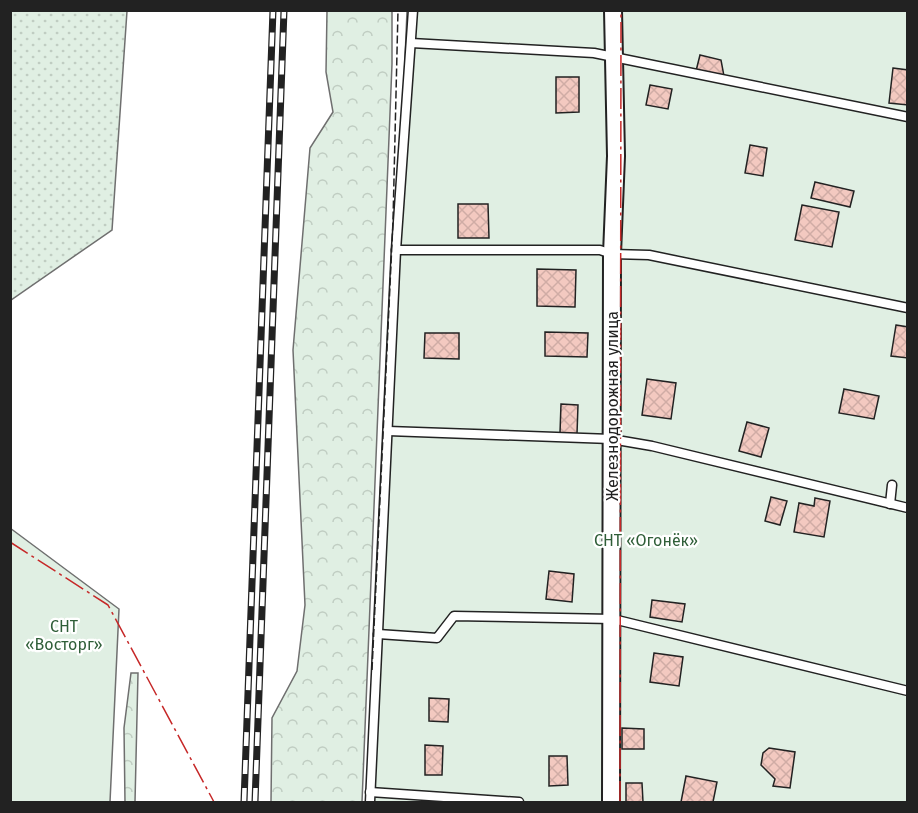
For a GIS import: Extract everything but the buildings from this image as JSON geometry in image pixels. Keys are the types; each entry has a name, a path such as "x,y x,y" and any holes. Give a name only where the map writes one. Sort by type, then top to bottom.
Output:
{"street":[{"name":"Железнодорожная улица","path":"611,802 612,255 616,156 613,10"}],"lane":[{"path":"370,802 396,250 413,10"},
{"path":"411,43 594,53 908,117"},
{"path":"396,250 600,250 612,255 649,255 908,308"},
{"path":"388,431 611,439 652,446 908,508"},
{"path":"890,504 892,485"},
{"path":"378,634 436,638 454,616 613,619 908,691"},
{"path":"370,792 519,802"}],"green space":[{"path":"11,10 127,11 112,230 11,300"},
{"path":"327,11 392,11 392,64 362,802 271,802 272,718 297,671 305,605 293,350 310,148 333,112 326,72"},
{"name":"СНТ «Огонёк»","path":"407,11 907,11 907,802 374,802"},
{"name":"СНТ «Восторг»","path":"10,528 119,609 110,802 11,802"},
{"path":"131,673 138,673 135,802 125,802 124,728"}],"railway":[{"path":"244,802 273,10"},
{"path":"255,802 284,10"}],"fence":[{"path":"372,670 393,221 398,10"}],"power":[{"path":"620,802 621,10"},
{"path":"10,542 108,605 214,802"}]}
